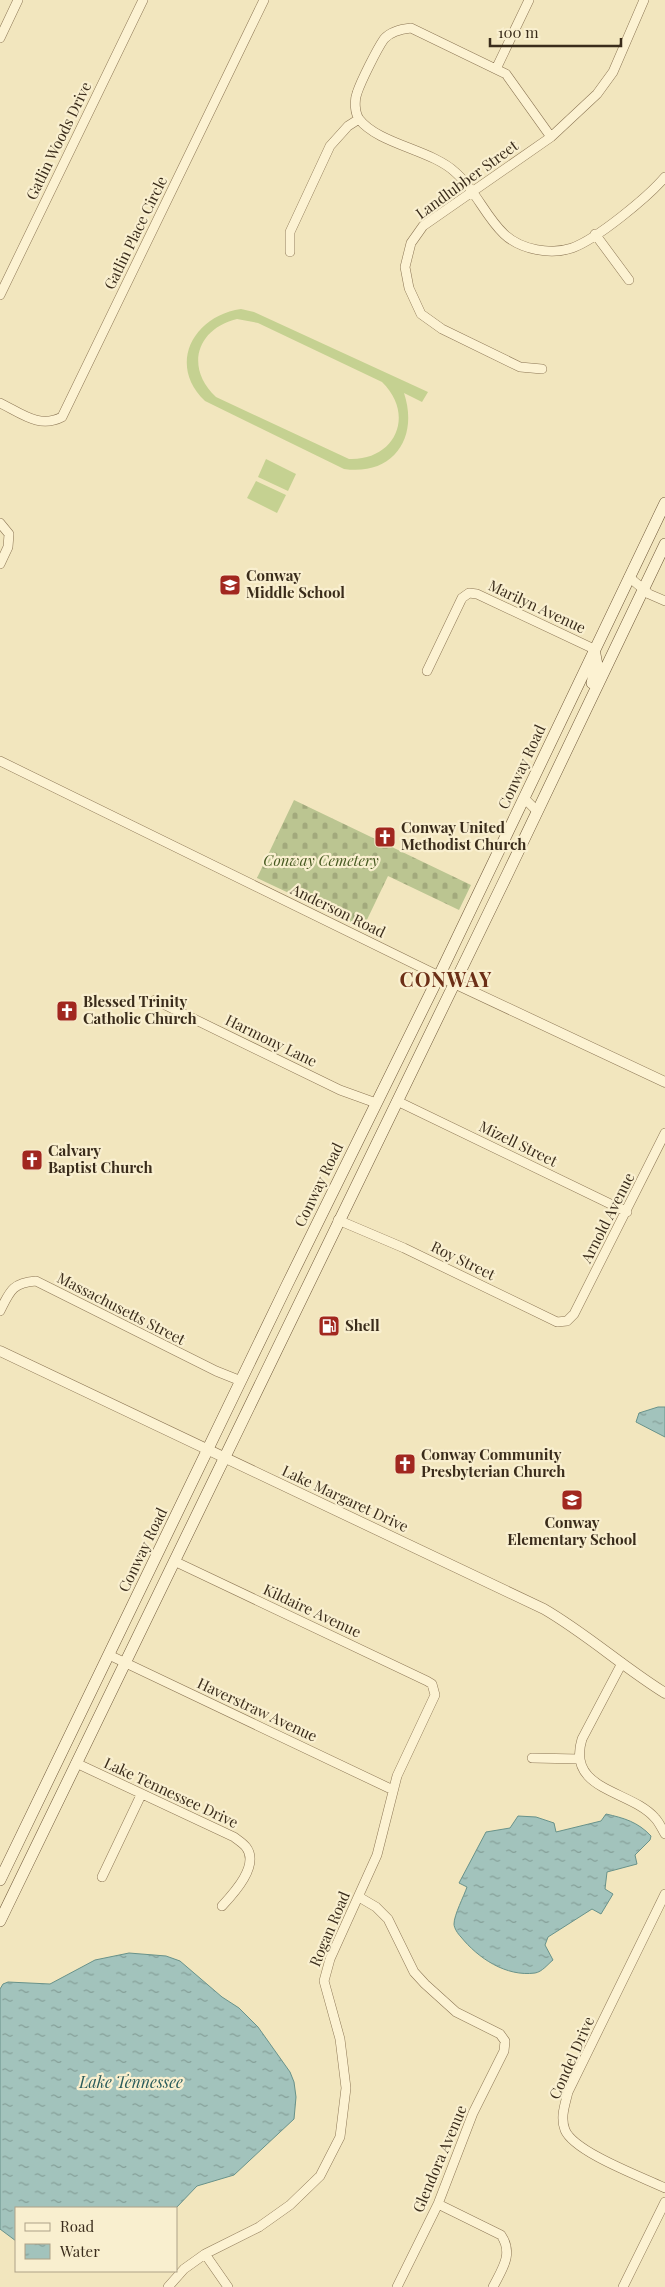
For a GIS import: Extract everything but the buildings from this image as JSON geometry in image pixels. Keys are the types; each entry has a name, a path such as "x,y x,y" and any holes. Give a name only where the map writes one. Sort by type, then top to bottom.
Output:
{"main road":[{"name":"Conway Road","path":"0,1880 439,976 665,503"},
{"path":"0,1921 338,1220 455,984 665,544"},
{"path":"585,709 597,665 594,649"},
{"path":"373,1148 377,1120 376,1103"}],"street":[{"path":"0,38 18,0"},
{"name":"Gatlin Woods Drive","path":"0,295 143,0"},
{"name":"Gatlin Place Circle","path":"0,403 42,423 52,422 62,417 264,0"},
{"path":"496,70 529,0"},
{"name":"Landlubber Street","path":"542,369 520,367 442,329 421,314 408,288 405,267 411,243 423,226 551,137 597,94 613,72 644,0"},
{"path":"551,137 506,74 411,28 398,30 384,38 356,94 355,105 359,119 377,133 455,171 490,219 506,236 521,246 548,251 572,248 595,234 650,194 665,177"},
{"path":"290,252 290,232 330,146 348,126 359,119"},
{"path":"595,234 629,280"},
{"path":"0,523 5,526 9,534 8,547 0,564"},
{"path":"629,577 643,589 665,601"},
{"name":"Marilyn Avenue","path":"427,671 462,598 468,593 477,594 594,649"},
{"name":"Anderson Road","path":"0,761 455,984 665,1082"},
{"path":"524,798 537,811"},
{"name":"Harmony Lane","path":"156,1000 338,1088 376,1103"},
{"name":"Mizell Street","path":"397,1100 627,1212"},
{"name":"Arnold Avenue","path":"574,1314 627,1212 665,1133"},
{"name":"Roy Street","path":"338,1220 404,1248 557,1322 567,1322 574,1314"},
{"name":"Massachusetts Street","path":"0,1311 11,1289 24,1282 36,1282 241,1382"},
{"name":"Lake Margaret Drive","path":"0,1351 207,1451 544,1609 578,1629 665,1693"},
{"name":"Kildaire Avenue","path":"174,1561 427,1680 434,1689"},
{"name":"Haverstraw Avenue","path":"109,1655 393,1790"},
{"path":"622,1663 582,1739 579,1759 585,1774 594,1783 639,1805 656,1818 665,1834"},
{"name":"Rogan Road","path":"168,2287 184,2269 205,2254 259,2227 290,2205 320,2176 340,2137 346,2088 340,2039 324,1981 330,1959 377,1855 397,1776 434,1700 434,1689"},
{"path":"532,1758 579,1759"},
{"name":"Lake Tennessee Drive","path":"76,1763 234,1837 247,1848 250,1862 238,1888 222,1906"},
{"path":"102,1877 141,1795"},
{"name":"Condel Drive","path":"665,1894 568,2092 562,2115 566,2131 578,2147 665,2188"},
{"name":"Glendora Avenue","path":"358,1897 376,1907 388,1919 414,1972 425,1984 456,2012 500,2034 505,2041 504,2051 473,2113 438,2204 397,2287"},
{"path":"623,2287 665,2202"},
{"path":"438,2204 501,2235 508,2244 507,2258 493,2287"},
{"path":"205,2254 228,2287"}],"green space":[{"path":"241,309 254,312 428,392 422,402 404,393 408,409 408,425 405,439 398,450 388,460 376,466 361,470 344,469 205,401 194,387 188,372 187,358 191,344 198,332 210,321 224,313","holes":["237,319 258,323 382,382 392,395 398,408 399,421 396,434 389,444 365,458 349,459 216,397 206,386 200,374 198,362 204,340 212,331 223,324"]},
{"path":"266,459 296,474 288,491 258,477"},
{"path":"256,481 286,495 277,513 247,498"},
{"name":"Conway Cemetery","path":"294,800 471,885 459,910 388,876 363,928 257,878"}],"water":[{"path":"658,1407 665,1407 665,1437 636,1422 639,1413"},
{"path":"606,1814 636,1824 651,1836 650,1840 635,1855 637,1864 607,1872 605,1889 613,1894 601,1914 592,1909 548,1937 545,1945 553,1960 545,1968 535,1973 514,1972 503,1969 484,1959 468,1945 456,1931 454,1924 467,1887 459,1883 486,1832 510,1828 518,1816 536,1817 554,1823 556,1832 601,1821"},
{"name":"Lake Tennessee","path":"129,1953 166,1956 180,1961 222,1997 239,2008 258,2027 290,2072 294,2082 296,2097 294,2119 234,2175 197,2186 177,2207 15,2207 15,2240 0,2229 0,1989 3,1984 8,1982 50,1984 95,1960"}],"place":[{"name":"Conway Middle School","path":"230,585"},
{"name":"Conway United Methodist Church","path":"385,837"},
{"name":"Blessed Trinity Catholic Church","path":"67,1011"},
{"name":"Calvary Baptist Church","path":"32,1160"},
{"name":"Shell","path":"329,1326"},
{"name":"Conway Community Presbyterian Church","path":"405,1464"},
{"name":"Conway Elementary School","path":"572,1500"}],"district":[{"name":"CONWAY","path":"446,980"}]}
